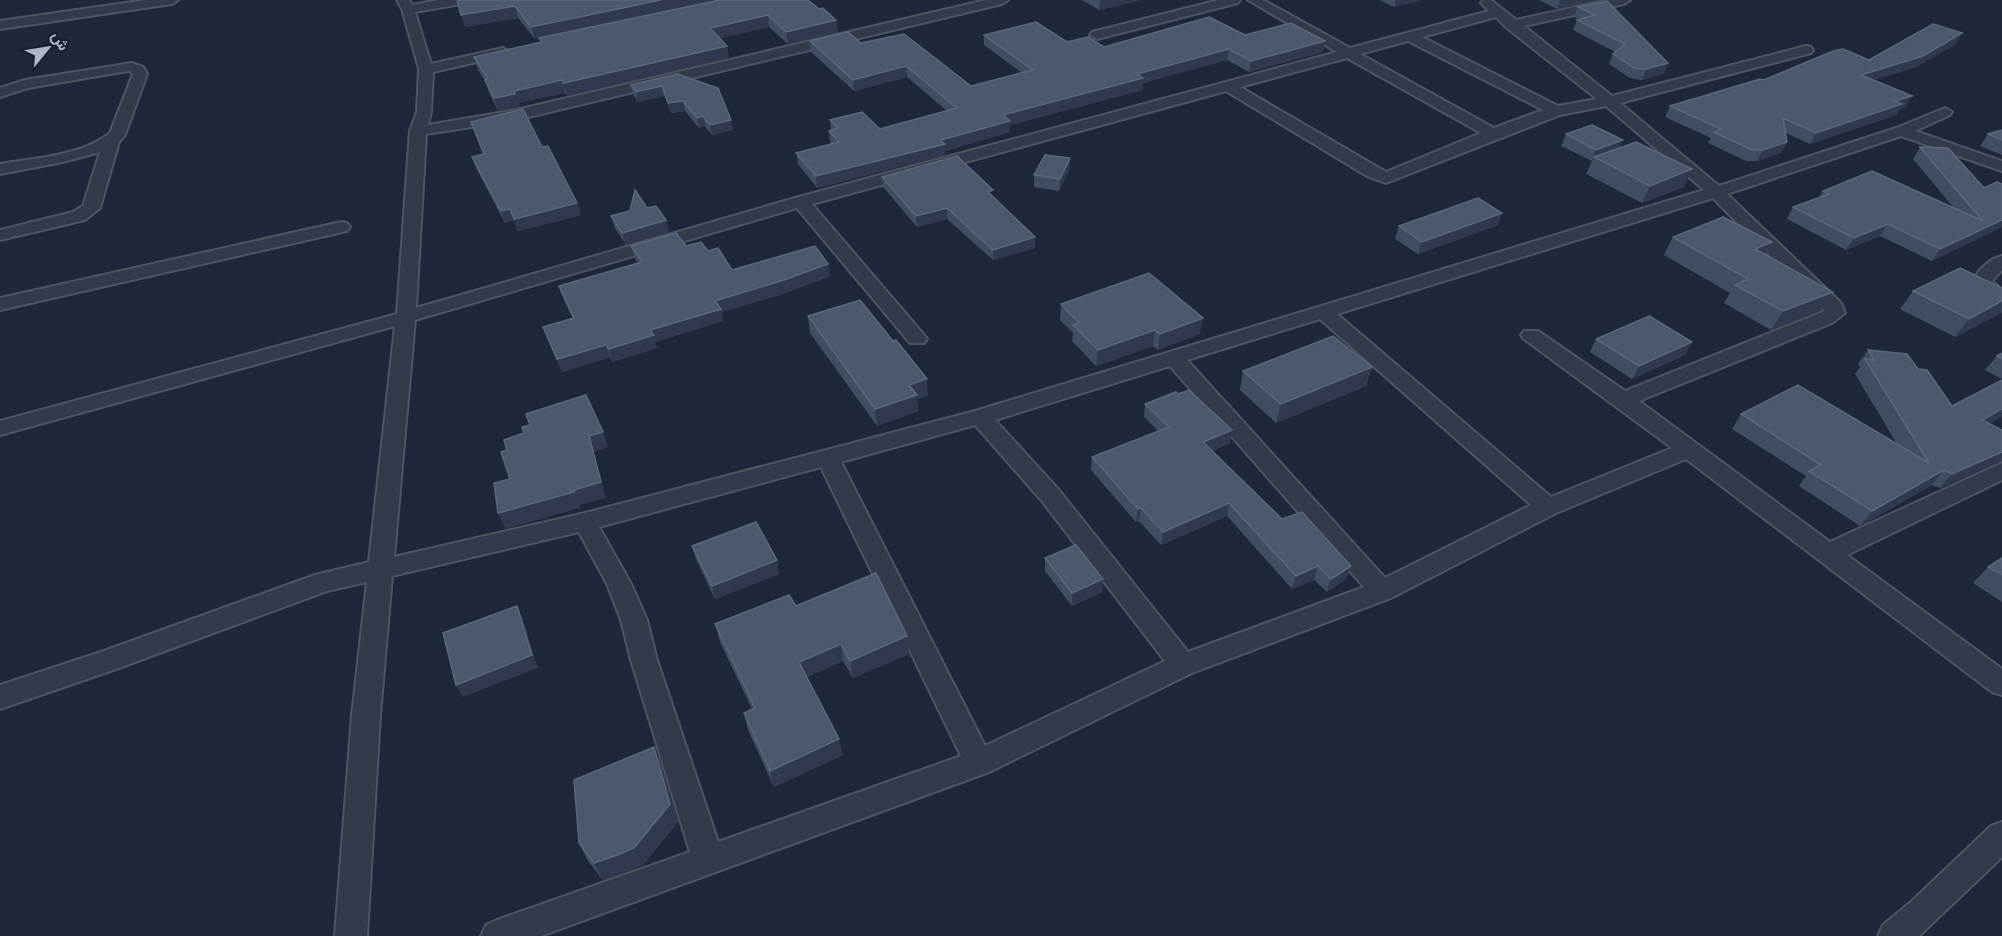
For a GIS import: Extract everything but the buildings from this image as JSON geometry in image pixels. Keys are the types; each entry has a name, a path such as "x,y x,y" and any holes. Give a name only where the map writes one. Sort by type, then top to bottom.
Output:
{"street":[{"path":"0,25 172,0"},
{"path":"351,936 366,715 406,317 418,131 424,112 426,69 406,4 461,0"},
{"path":"418,131 516,115 1002,0"},
{"path":"1097,35 1234,0"},
{"path":"1254,0 1493,134"},
{"path":"1483,0 1609,101 1716,192 1828,301 1835,313 1623,400"},
{"path":"1512,25 1624,0"},
{"path":"0,428 406,317 801,202 1499,12"},
{"path":"1409,36 1556,111"},
{"path":"426,69 517,49"},
{"path":"1227,85 1373,173 1386,178 1556,111 1609,101 1806,50"},
{"path":"0,93 25,84 132,67 140,74 117,135 111,142 91,208 79,216 0,235"},
{"path":"0,697 107,662 324,582 380,571 585,522 980,417 1716,192 1901,131 1945,112"},
{"path":"1901,131 2002,166"},
{"path":"0,169 89,151 111,142"},
{"path":"801,202 917,339"},
{"path":"0,304 341,227"},
{"path":"2002,261 1984,276 1983,281 1987,288 2002,298"},
{"path":"1323,312 1548,507"},
{"path":"1531,335 1623,400 2002,684"},
{"path":"1173,357 1382,591"},
{"path":"980,417 1050,495 1183,665"},
{"path":"497,936 979,763 1183,665 1382,591 1548,507 1689,449"},
{"path":"828,458 979,763"},
{"path":"1828,553 2002,471"},
{"path":"585,522 619,584 634,620 644,660 708,859"},
{"path":"1894,936 1923,912 2002,836"}]}
